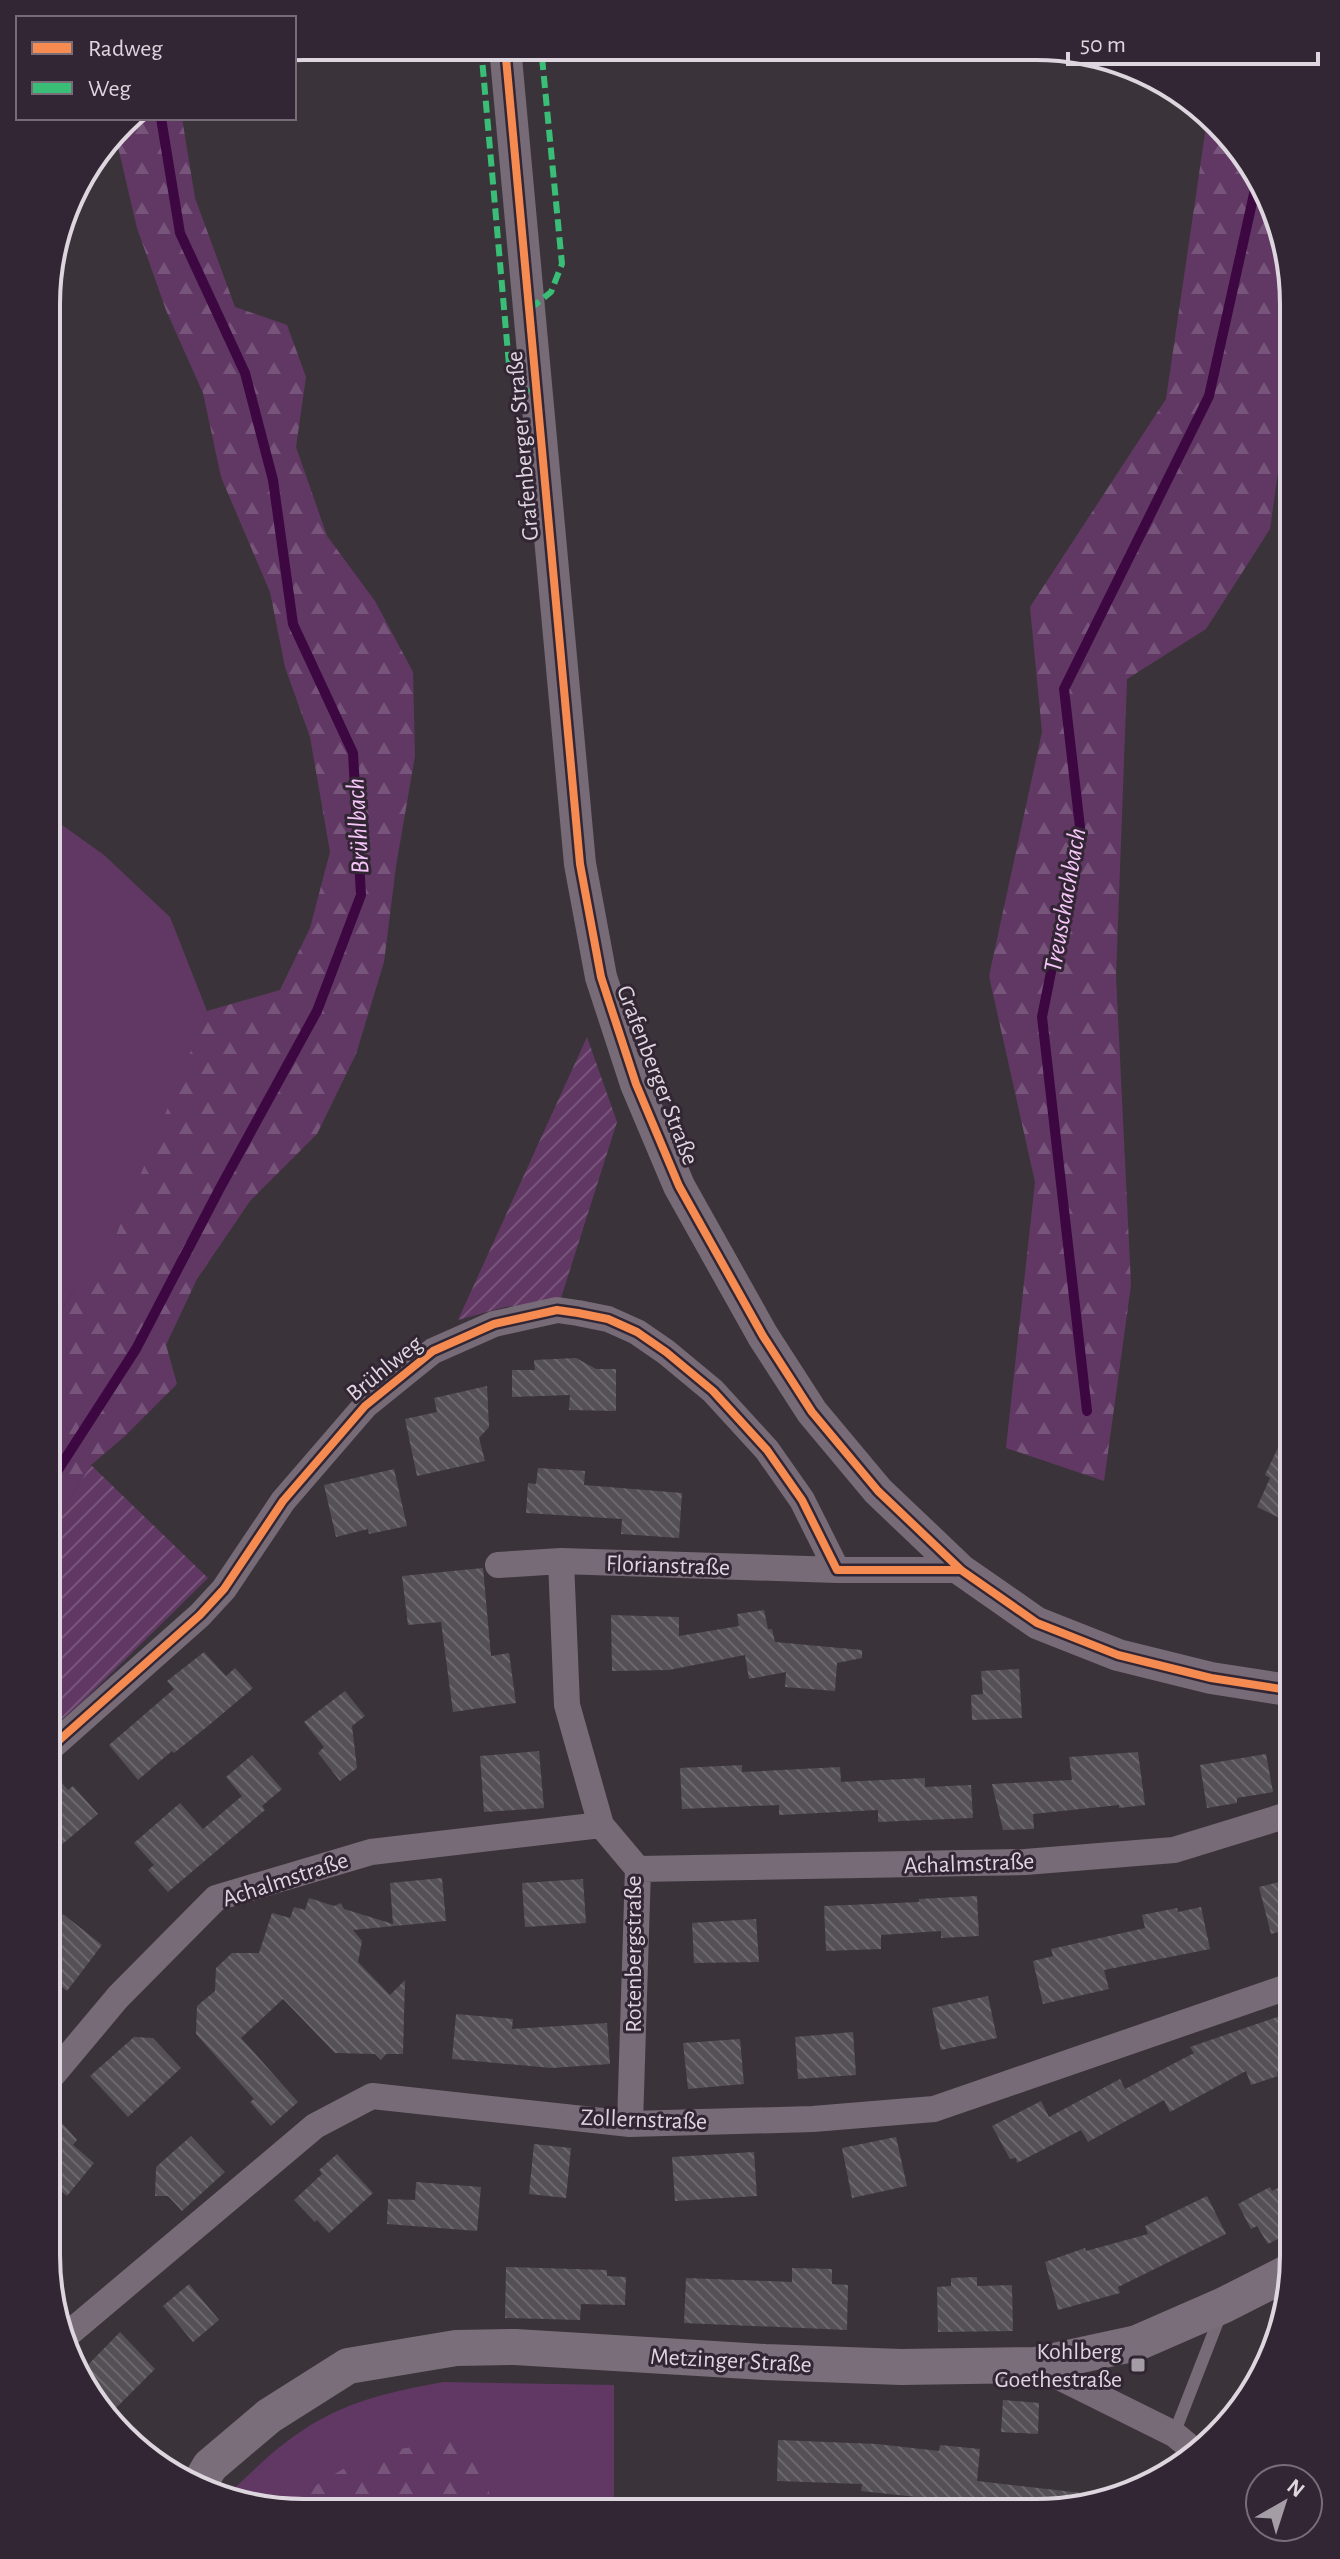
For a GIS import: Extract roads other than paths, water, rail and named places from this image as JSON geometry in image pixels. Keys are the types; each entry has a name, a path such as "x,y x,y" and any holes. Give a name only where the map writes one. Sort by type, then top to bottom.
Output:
{"main road":[{"name":"Metzinger Straße","path":"204,2477 210,2466 269,2416 348,2366 456,2348 515,2347 737,2361 901,2367 1035,2365 1137,2343 1278,2278"}],"street":[{"name":"Grafenberger Straße","path":"506,60 579,848 601,977 636,1084 679,1186 763,1336 812,1412 878,1491 961,1570 1037,1623 1118,1655 1211,1678 1279,1689"},
{"name":"Brühlweg","path":"60,1739 200,1615 224,1589 283,1501 365,1406 433,1351 494,1324 557,1310 608,1319 637,1332 713,1391 767,1450 802,1500 837,1570"},
{"name":"Florianstraße","path":"498,1565 561,1561 837,1570"},
{"name":"Rotenbergstraße","path":"561,1561 567,1705 601,1825 638,1869 630,2124"},
{"path":"837,1570 961,1570"},
{"name":"Achalmstraße","path":"638,1869 1025,1862 1174,1850 1279,1818"},
{"name":"Achalmstraße","path":"60,2066 118,1997 216,1898 371,1852 601,1825"},
{"name":"Zollernstraße","path":"72,2330 315,2126 372,2096 630,2124 813,2119 934,2109 1279,1990"},
{"path":"1035,2365 1174,2434 1188,2446"}],"lane":[{"path":"1174,2434 1224,2305"}],"waterway":[{"name":"Brühlbach","path":"60,1467 136,1349 317,1011 361,895 353,753 293,624 273,480 245,373 180,233 161,120"},
{"name":"Treuschachbach","path":"1087,1411 1042,1017 1080,827 1064,689 1209,396 1254,194"}],"place":[{"name":"Kohlberg Goethestraße","path":"1138,2365"}]}
